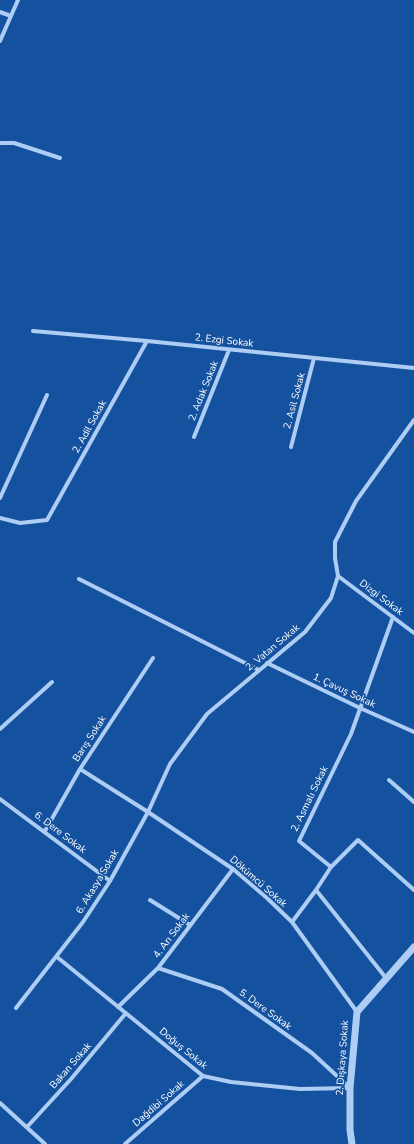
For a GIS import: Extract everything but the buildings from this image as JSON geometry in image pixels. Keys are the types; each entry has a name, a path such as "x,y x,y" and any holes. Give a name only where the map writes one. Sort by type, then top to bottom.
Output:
{"street":[{"path":"0,41 18,0"},
{"path":"0,12 12,16"},
{"path":"0,143 14,143 60,158"},
{"name":"2. Ezgi Sokak","path":"33,331 414,368"},
{"name":"2. Adil Sokak","path":"0,518 20,523 47,520 147,341"},
{"name":"2. Adak Sokak","path":"194,437 229,350"},
{"name":"2. Asil Sokak","path":"291,447 314,358"},
{"path":"0,498 47,395"},
{"name":"2. Vatan Sokak","path":"148,812 170,764 207,714 305,632 331,598 338,576 335,558 335,542 356,501 414,420"},
{"name":"Dizgi Sokak","path":"338,576 414,633"},
{"path":"79,579 259,670"},
{"name":"2. Asmalı Sokak","path":"331,867 299,841 351,734 393,617"},
{"name":"Barış Sokak","path":"44,831 80,769 153,658"},
{"name":"1. Çavuş Sokak","path":"267,663 360,708 414,732"},
{"path":"0,730 52,682"},
{"name":"Dökümcü Sokak","path":"80,769 148,812 233,869 267,898 292,922 357,1012"},
{"path":"389,780 414,802"},
{"name":"6. Dere Sokak","path":"0,799 110,881"},
{"name":"6. Akasya Sokak","path":"16,1008 84,922 110,881 148,812"},
{"path":"292,922 331,867 358,840 414,890"},
{"name":"4. Arı Sokak","path":"118,1007 158,968 233,869"},
{"path":"316,890 386,978"},
{"path":"150,900 190,924"},
{"name":"2. Dışkaya Sokak","path":"352,1144 350,1130 350,1088 357,1012 414,947"},
{"name":"Doğuş Sokak","path":"57,957 203,1076 231,1082 300,1090 350,1088"},
{"name":"5. Dere Sokak","path":"158,968 222,989 312,1053 350,1088"},
{"name":"Bakan Sokak","path":"27,1127 71,1079 126,1013"},
{"name":"Dağdibi Sokak","path":"126,1144 203,1076"},
{"path":"0,1103 45,1144"}]}
